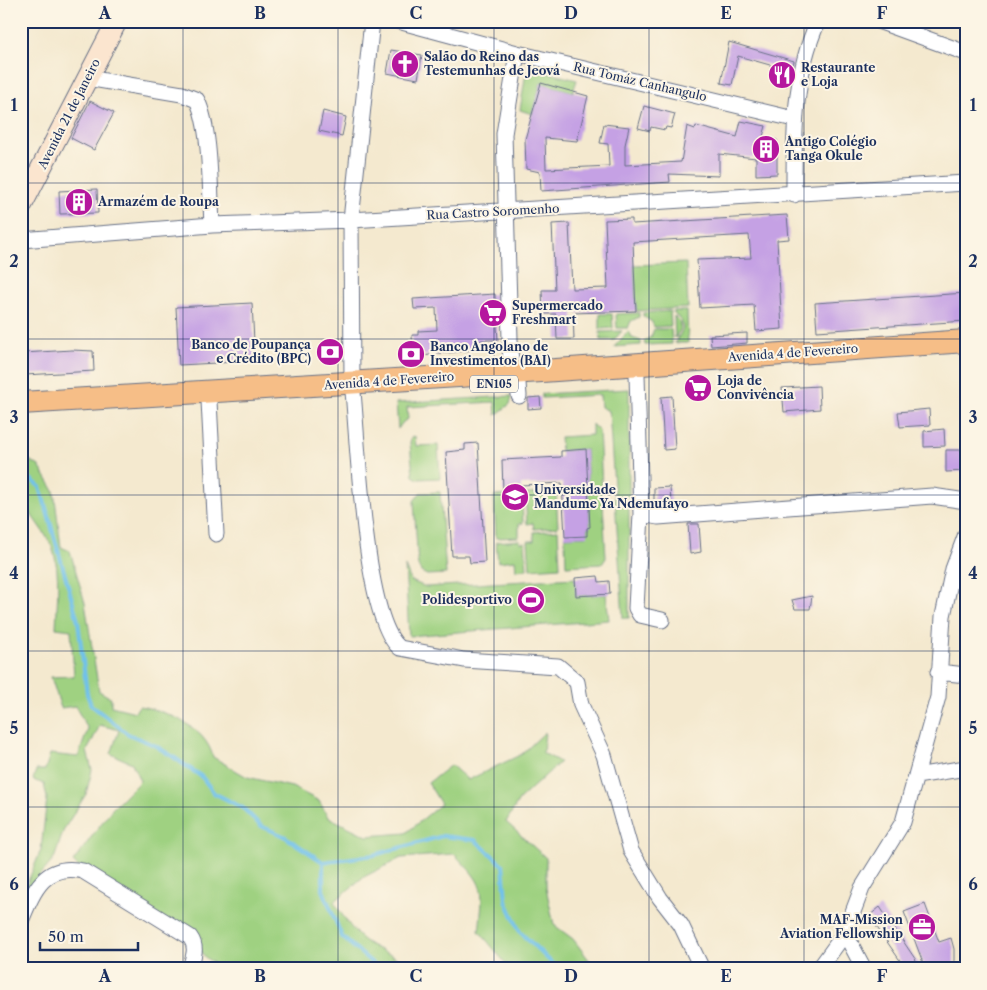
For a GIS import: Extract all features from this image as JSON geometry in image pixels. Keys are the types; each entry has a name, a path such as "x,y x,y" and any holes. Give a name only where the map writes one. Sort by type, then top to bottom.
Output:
{"main road":[{"name":"Avenida 21 de Janeiro","path":"21,207 117,21"},
{"name":"Avenida 4 de Fevereiro","path":"516,384 966,342"},
{"name":"Avenida 4 de Fevereiro","path":"21,403 353,388 516,384 966,354"},
{"name":"Avenida 4 de Fevereiro","path":"21,413 209,401 353,388"}],"street":[{"path":"372,21 350,220 353,388 371,571 379,609 393,642 400,648 464,660 558,666 577,682 581,706 604,755 631,851 660,898 681,925 702,969"},
{"name":"Rua Tomáz Canhangulo","path":"398,21 517,53 794,119"},
{"path":"794,195 794,119 798,84 810,38 818,21"},
{"path":"878,21 966,53"},
{"path":"516,384 505,211 504,134 517,53"},
{"path":"87,78 182,94 197,100 201,108 206,141 212,225"},
{"name":"Rua Castro Soromenho","path":"21,240 212,225 350,220 794,195 966,183"},
{"path":"637,375 641,514 636,608 640,615 662,620"},
{"path":"209,401 216,534"},
{"path":"641,514 658,517 932,496 966,501"},
{"path":"819,969 845,933 862,888 903,822 938,697 938,672 943,616 953,570 966,534"},
{"path":"938,672 966,675"},
{"path":"916,776 966,768"},
{"path":"21,922 33,892 47,878 61,870 72,868 83,871 190,937 194,943 195,951 190,969"},
{"path":"845,933 864,969"}],"green space":[{"path":"534,69 577,80 573,92 541,83 532,114 520,110 525,78 530,70"},
{"path":"686,263 688,308 636,311 634,265"},
{"path":"670,311 671,326 654,327 652,322 643,316 643,313"},
{"path":"674,311 687,311 688,343 675,343 683,329 681,320 674,314"},
{"path":"639,313 639,317 631,321 628,328 617,328 616,314"},
{"path":"600,314 612,314 613,328 600,329"},
{"path":"674,316 679,321 681,329 675,338"},
{"path":"654,329 671,329 672,344 645,345 644,341 651,337"},
{"path":"622,331 614,340 601,340 600,332"},
{"path":"629,331 632,338 641,341 641,345 614,347"},
{"path":"629,389 629,618 623,618 609,411 601,407 600,395 542,398 542,394"},
{"path":"512,396 510,404 496,415 495,402 407,407 408,419 398,429 396,403"},
{"path":"592,424 599,431 606,558 602,564 566,566 565,537 587,536 587,528 590,527 586,449 561,451 560,437 592,435"},
{"path":"415,436 416,446 438,445 440,478 418,479 413,476 410,443 411,438"},
{"path":"21,455 39,466 54,491 61,547 70,551 85,603 99,691 111,698 111,706 135,712 139,706 173,716 194,729 202,737 209,746 213,757 247,777 292,787 319,801 328,817 367,836 406,833 441,804 428,783 451,765 468,780 522,754 545,732 543,753 560,762 519,800 506,822 546,858 546,888 554,925 573,939 596,969 504,969 507,965 479,931 482,896 477,881 454,854 401,858 362,878 334,902 359,936 369,944 400,960 408,969 222,969 206,958 194,943 83,871 73,862 112,809 140,781 132,763 111,754 119,730 100,725 87,751 92,770 86,794 64,829 54,859 36,880 21,921 21,898 41,850 47,798 44,784 33,780 36,770 45,770 50,754 78,757 88,729 75,706 61,708 51,677 74,676 71,630 56,628 58,587 55,557 52,547 30,513 24,498"},
{"path":"440,492 446,574 427,575 421,572 418,566 414,501 420,493"},
{"path":"556,492 558,527 534,529 533,523 527,524 525,494"},
{"path":"522,494 523,523 519,524 519,537 496,538 494,496"},
{"path":"558,530 560,567 530,569 528,541 534,541 534,532"},
{"path":"520,540 520,543 525,542 527,569 516,570 515,560 498,562 496,542"},
{"path":"405,566 411,581 426,587 575,578 576,596 606,594 609,620 409,636"}],"building":[{"path":"729,42 794,61 787,86 773,83 777,67 738,56 732,85 721,83"},
{"name":"Salão do Reino das Testemunhas de Jeová","path":"391,50 422,55 418,79 387,73"},
{"path":"541,83 588,96 577,141 545,138 546,169 609,166 608,144 600,143 604,124 629,127 625,145 625,165 681,162 687,126 695,129 696,126 737,137 741,121 766,126 762,140 777,140 777,174 756,175 756,158 719,154 719,176 669,174 670,182 541,191 540,172 526,169 525,139"},
{"path":"90,101 114,113 94,150 71,138"},
{"path":"644,106 675,114 671,128 666,127 665,130 651,127 650,131 638,128"},
{"path":"323,111 346,117 342,136 319,131"},
{"name":"Armazém de Roupa","path":"97,189 98,213 60,214 59,191"},
{"path":"787,215 789,239 777,240 782,329 756,331 754,305 700,308 697,260 751,258 749,235 633,242 636,311 573,313 574,339 557,339 556,314 543,314 542,290 555,290 552,224 569,223 572,289 608,288 605,220 632,219 632,224"},
{"path":"966,293 966,321 817,331 815,303"},
{"path":"495,294 498,340 481,340 481,349 413,357 412,335 418,335 418,331 437,330 436,308 414,309 413,299"},
{"path":"252,303 255,361 179,365 176,307"},
{"path":"747,333 747,343 711,346 710,335"},
{"path":"72,350 93,351 94,371 25,375 23,353"},
{"path":"819,386 820,409 784,412 782,388"},
{"path":"672,396 675,449 664,450 661,397"},
{"path":"540,397 541,408 528,409 528,398"},
{"path":"929,409 930,425 900,427 898,412"},
{"path":"944,429 945,446 924,447 924,431"},
{"path":"478,443 485,562 470,563 469,556 452,556 446,452 465,450 465,444"},
{"path":"586,449 590,527 587,528 587,536 565,537 562,483 521,485 521,490 503,491 502,460 561,457 561,451"},
{"path":"946,450 966,450 966,471 946,472"},
{"path":"670,487 671,503 654,504 654,488"},
{"path":"688,524 699,524 701,552 690,554"},
{"path":"598,576 599,582 609,581 610,594 576,596 575,578"},
{"path":"812,596 810,609 795,609 792,600"},
{"path":"925,904 939,942 951,938 954,949 954,965 925,968 904,912"},
{"path":"880,907 922,969 906,969 869,916"}],"waterway":[{"path":"21,471 40,487 78,621 87,694 91,705 128,734 154,745 202,777 214,793 243,808 261,826 284,836 323,862 374,855 443,836 475,840 503,865 506,901 520,932 558,969"},
{"path":"323,862 323,890 342,937 379,969"}],"place":[{"name":"Salão do Reino das Testemunhas de Jeová","path":"405,64"},
{"name":"Restaurante e Loja","path":"782,75"},
{"name":"Antigo Colégio Tanga Okule","path":"766,149"},
{"name":"Armazém de Roupa","path":"79,202"},
{"name":"Supermercado Freshmart","path":"493,313"},
{"name":"Banco de Poupança e Crédito (BPC)","path":"330,352"},
{"name":"Banco Angolano de Investimentos (BAI)","path":"411,354"},
{"name":"Loja de Convivência","path":"698,388"},
{"name":"Universidade Mandume Ya Ndemufayo","path":"515,497"},
{"name":"Polidesportivo","path":"531,600"},
{"name":"MAF-Mission Aviation Fellowship","path":"922,927"}]}
